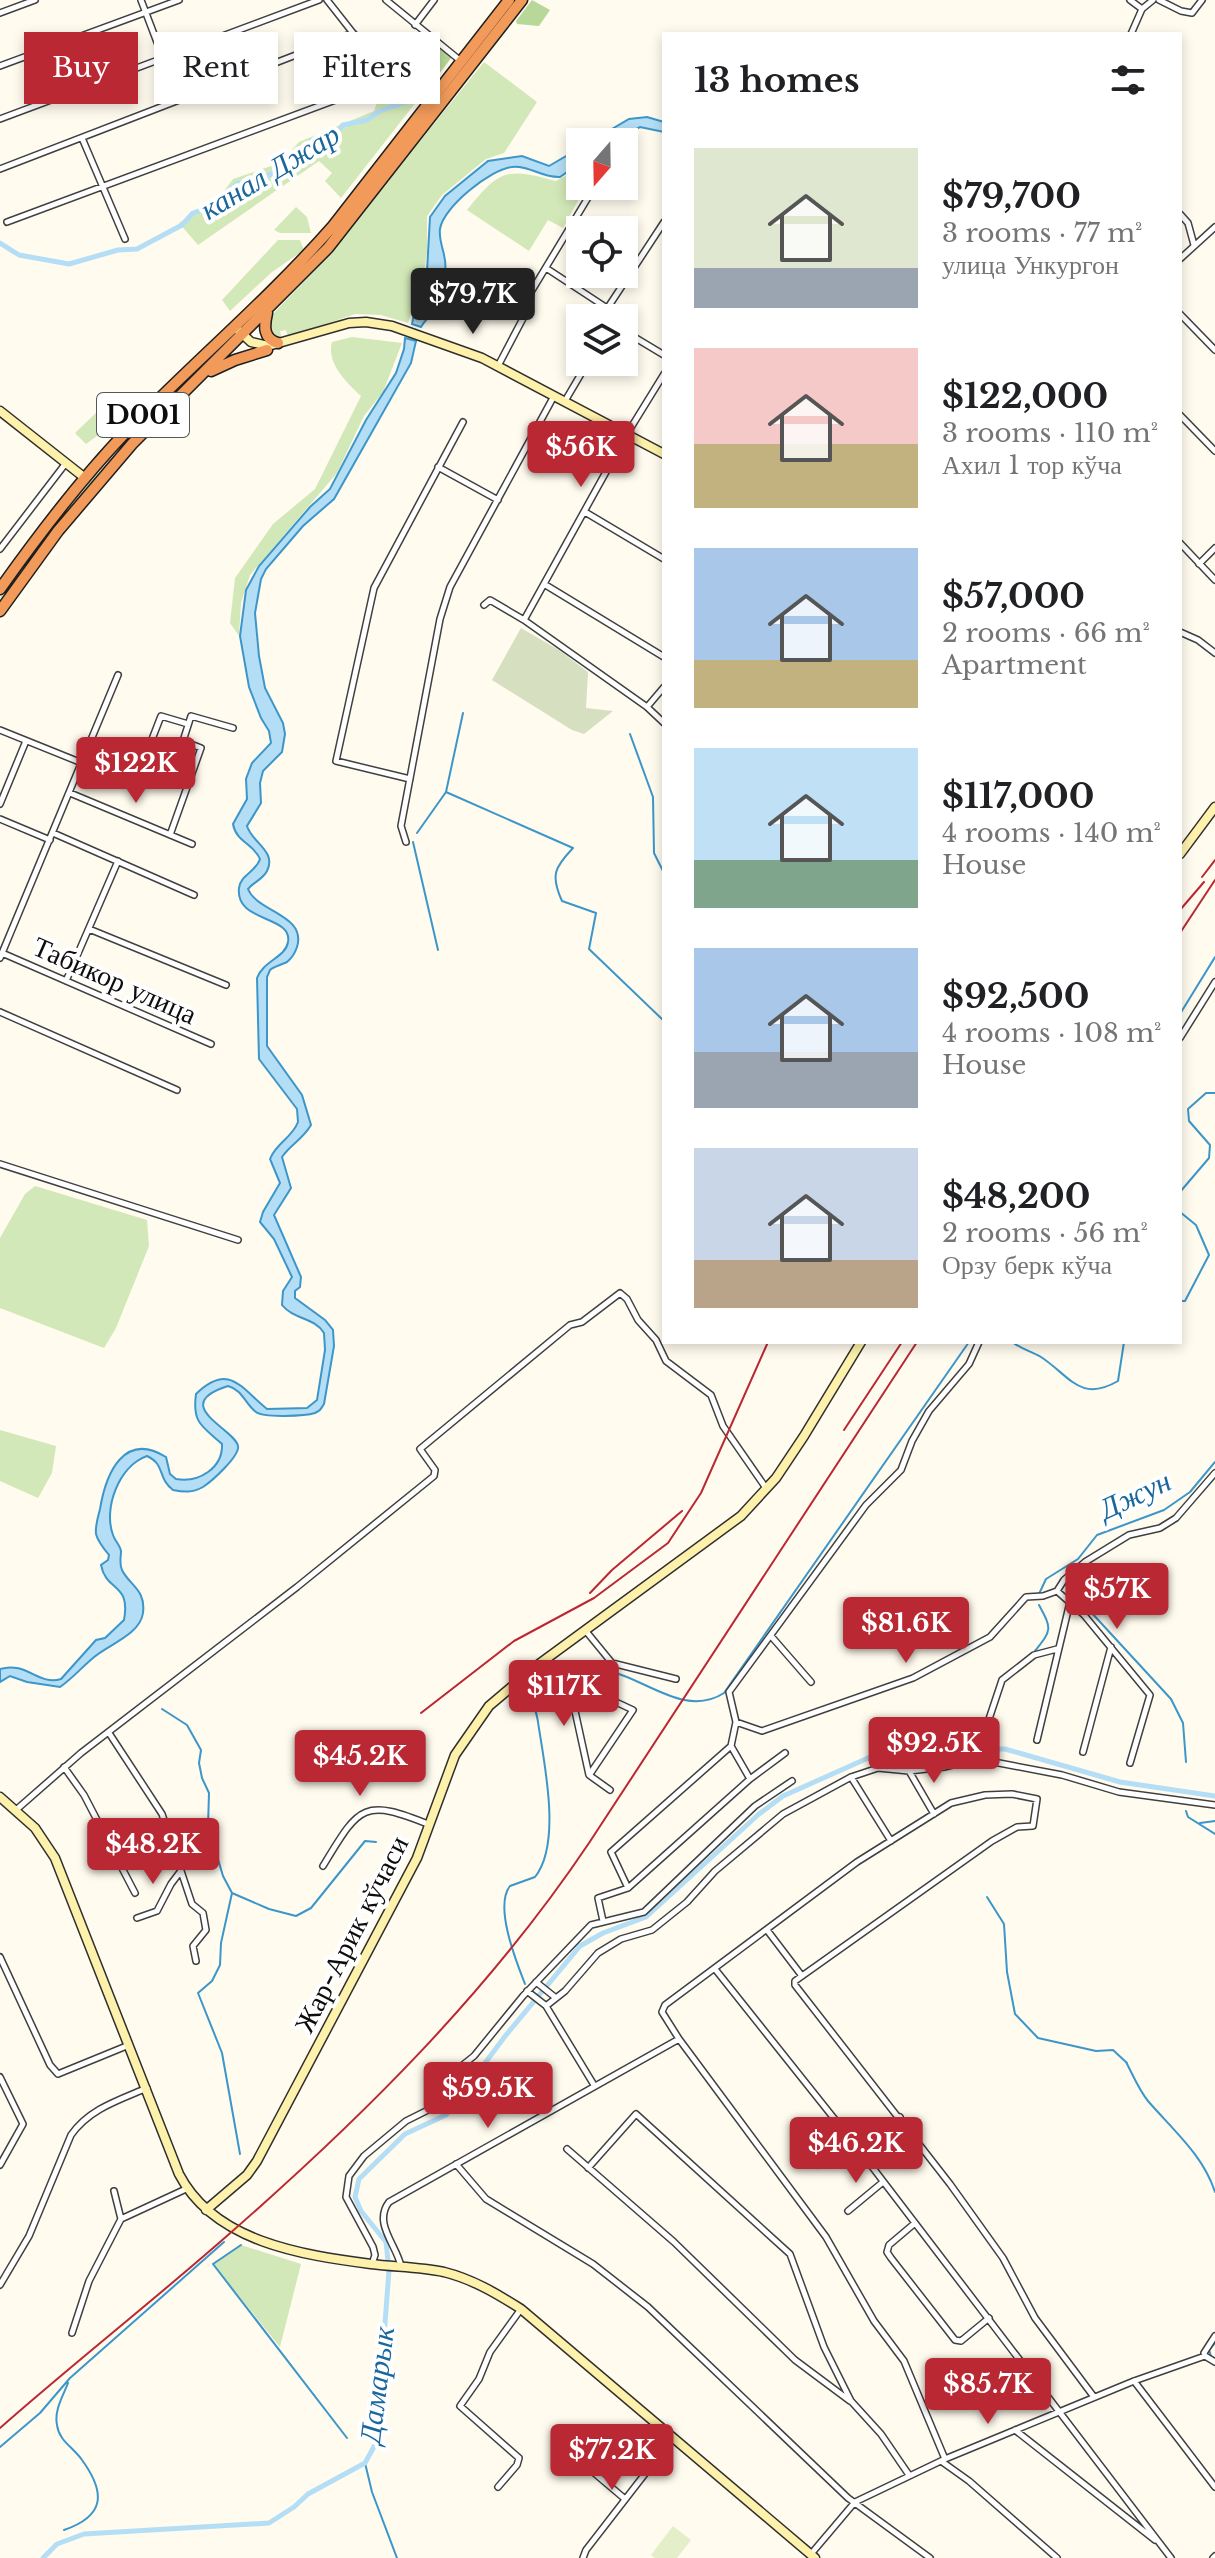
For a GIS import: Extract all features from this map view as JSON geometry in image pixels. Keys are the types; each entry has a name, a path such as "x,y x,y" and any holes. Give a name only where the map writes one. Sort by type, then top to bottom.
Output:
{"highway":[{"name":"D001","path":"0,589 85,478 135,423 236,333 309,261 509,0"},
{"name":"D001","path":"0,611 37,558 98,483 132,444 202,375 236,333 267,311 522,0"},
{"path":"267,311 266,332 270,340 278,343"},
{"path":"202,375 267,350"}],"main road":[{"path":"236,333 259,345 278,343 353,322 375,323 400,330 498,366 662,453"},
{"path":"236,333 252,348 267,350 350,326 376,325 400,330"},
{"path":"0,411 85,478"},
{"path":"1182,851 1215,807"},
{"name":"Жар-Арик кўчаси","path":"206,2210 247,2175 257,2161 417,1858 449,1767 471,1729 500,1695 732,1523 767,1488 804,1436 860,1344"},
{"path":"0,1797 40,1834 55,1858 186,2189 206,2210 241,2232 270,2243 377,2264 441,2272 468,2279 496,2293 521,2309 812,2557"}],"street":[{"path":"0,13 35,0"},
{"path":"141,0 154,36"},
{"path":"0,66 179,0"},
{"path":"231,32 319,0"},
{"path":"327,0 352,32"},
{"path":"386,0 462,62"},
{"path":"415,25 434,0"},
{"path":"1130,0 1142,9"},
{"path":"1132,32 1142,9 1156,0 1192,13 1202,0"},
{"path":"0,119 154,60"},
{"path":"0,169 169,104"},
{"path":"7,222 324,104"},
{"path":"82,138 125,239"},
{"path":"498,366 529,307 531,292 587,200"},
{"path":"1182,216 1188,223 1195,246"},
{"path":"610,304 662,225"},
{"path":"1182,257 1214,229"},
{"path":"546,268 601,304"},
{"path":"1182,316 1215,350"},
{"path":"638,339 662,354"},
{"path":"565,401 580,376"},
{"path":"524,620 662,377"},
{"path":"406,842 401,826 440,619 450,587 555,395"},
{"path":"1182,417 1215,451"},
{"path":"410,779 336,761 374,588 463,422"},
{"path":"0,548 66,463"},
{"path":"438,467 498,500"},
{"path":"585,512 662,558"},
{"path":"1182,545 1215,580"},
{"path":"1199,564 1215,548"},
{"path":"544,584 662,656"},
{"path":"484,605 490,600 524,620 647,707 662,721"},
{"path":"1182,633 1215,653"},
{"path":"1,955 118,675"},
{"path":"647,707 662,689"},
{"path":"139,773 161,716 188,724"},
{"path":"170,835 201,748 183,741 191,716 233,728"},
{"path":"0,730 82,763"},
{"path":"0,804 26,741"},
{"path":"87,751 156,779"},
{"path":"70,793 192,844"},
{"path":"0,819 118,861 194,895"},
{"path":"66,981 118,861"},
{"path":"89,929 226,985"},
{"name":"Табикор улица","path":"1,955 211,1044"},
{"path":"1182,1035 1215,982"},
{"path":"0,1012 177,1090"},
{"path":"0,1164 238,1240"},
{"path":"16,1810 64,1767 297,1587 434,1476 435,1470 420,1449 570,1325 582,1322 620,1293 656,1340 666,1361 711,1395 723,1426 767,1488"},
{"path":"628,1888 611,1852 731,1746 736,1722 729,1692 866,1505 901,1470 912,1441 925,1423 929,1411 969,1364 978,1344"},
{"path":"736,1722 762,1731 913,1678 990,1637 1026,1597 1057,1591 1064,1580 1096,1555 1129,1535 1160,1528 1176,1518 1215,1473"},
{"path":"1057,1591 1084,1615 1150,1695 1130,1763"},
{"path":"1037,1740 1070,1602"},
{"path":"585,1630 612,1663 676,1679"},
{"path":"771,1636 811,1682"},
{"path":"1083,1752 1111,1647"},
{"path":"986,1728 1002,1680 1034,1655 1057,1649"},
{"path":"603,1696 612,1663"},
{"path":"589,1775 633,1710 603,1696 580,1700 575,1711 589,1775 610,1790"},
{"path":"109,1733 162,1814 192,1904 203,1913 206,1930 193,1946 196,1961"},
{"path":"731,1746 750,1779"},
{"path":"603,1921 598,1898 628,1888 750,1779 785,1753"},
{"path":"546,2006 598,1953 621,1939 652,1930 687,1902 715,1871 783,1814 851,1777 878,1768 909,1771 978,1759 1062,1775 1119,1792 1215,1805"},
{"path":"64,1767 84,1795 135,1893"},
{"path":"909,1771 934,1814"},
{"path":"851,1777 891,1841"},
{"path":"377,2264 373,2247 346,2197 349,2176 364,2156 406,2121 432,2108 443,2097 459,2068 474,2056 527,1991 591,1925 644,1912 755,1806 792,1781"},
{"path":"1057,2558 943,2460 904,2361 874,2321 826,2237 662,2012 665,2005 857,1862 951,1803 985,1795 1012,1794 1038,1800 1033,1826 1017,1827 999,1836 795,1981 795,1985 900,2117 1003,2258 1035,2318 1094,2397"},
{"path":"323,1866 349,1823 361,1814 378,1808 431,1825"},
{"path":"137,1918 157,1911 181,1871"},
{"path":"767,1930 802,1976"},
{"path":"0,1957 50,2065 58,2074 130,2045"},
{"path":"715,1969 860,2151 1171,2558"},
{"path":"536,1982 557,1998"},
{"path":"527,1991 546,2006 594,2085"},
{"path":"398,2266 397,2250 383,2225 384,2209 389,2202 679,2039"},
{"path":"0,2077 23,2124 3,2154 0,2165"},
{"path":"0,2285 29,2236 71,2135 79,2124 100,2109 147,2088"},
{"path":"0,2090 8,2096"},
{"path":"588,2168 636,2114 790,2254 824,2347 851,2401"},
{"path":"860,2151 900,2117"},
{"path":"818,2165 852,2141"},
{"path":"567,2149 674,2242 795,2360 851,2401 881,2434 909,2475"},
{"path":"456,2164 486,2199 593,2264 648,2307 855,2502 930,2558"},
{"path":"848,2211 883,2182"},
{"path":"72,2333 89,2281 121,2219 186,2189"},
{"path":"114,2191 121,2219"},
{"path":"915,2223 889,2245 887,2252 955,2340 961,2341 989,2318"},
{"path":"498,2487 517,2465 519,2458 460,2406 479,2379 490,2352 521,2309"},
{"path":"1205,2356 1215,2336"},
{"path":"812,2557 855,2502 943,2460 1094,2397 1205,2356"},
{"path":"1205,2356 1215,2362"},
{"path":"1134,2381 1215,2487"},
{"path":"1015,2430 1162,2546"},
{"path":"583,2558 672,2439"},
{"path":"585,2447 592,2471 625,2499"}],"green space":[{"path":"532,0 550,10 539,26 517,24 516,21"},
{"path":"440,49 452,57 440,73"},
{"path":"484,62 537,102 504,153 486,159 442,195 427,216 424,272 408,323 381,315 355,314 288,337 286,330 280,331 282,339 270,334 269,318 317,268"},
{"path":"376,104 414,104 341,198 325,181 332,173 319,161 198,245 179,223 221,195 233,179 280,163 299,142 374,111"},
{"path":"526,174 556,181 566,176 566,200 578,200 570,216 566,216 563,228 548,220 529,251 467,210 487,187 505,175"},
{"path":"296,207 307,217 311,233 280,233 274,230"},
{"path":"278,240 300,240 304,250 272,272 230,311 222,300"},
{"path":"229,336 232,338 105,467 0,603 13,576 80,494 152,414"},
{"path":"352,337 402,343 383,392 364,416 337,473 250,575 241,603 239,636 230,623 235,578 273,524 315,489 361,396 339,372 332,357 332,342"},
{"path":"100,409 115,423 86,444 75,433"},
{"path":"521,628 559,650 588,672 586,708 613,711 584,734 572,730 492,680"},
{"path":"35,1186 147,1220 149,1246 116,1328 104,1348 0,1308 0,1238 25,1194"},
{"path":"0,1430 56,1446 52,1473 38,1498 0,1481"},
{"path":"241,2245 301,2264 280,2347 213,2264"},
{"path":"673,2526 691,2540 677,2558 655,2558 651,2555"}],"water":[{"path":"647,117 662,121 662,132 640,127 614,128 629,119"},
{"path":"522,156 549,166 566,156 566,173 560,177 524,168 503,169 469,190 450,210 440,229 446,266 437,303 421,327 412,324 420,285 427,271 430,217 445,196 488,161"},
{"path":"405,338 416,341 411,363 334,499 303,526 266,569 261,579 255,613 265,688 283,723 285,734 282,752 263,771 261,803 247,826 269,858 265,874 248,889 253,897 288,921 298,936 292,957 270,970 267,977 267,1046 302,1095 311,1125 282,1157 291,1188 274,1215 301,1277 295,1298 325,1320 333,1330 334,1346 324,1404 310,1414 267,1415 256,1412 241,1394 228,1386 211,1393 204,1401 204,1409 238,1446 235,1456 225,1468 199,1489 177,1491 165,1481 157,1463 147,1456 137,1461 121,1478 112,1501 110,1524 121,1551 121,1568 142,1598 141,1621 60,1687 10,1676 0,1682 0,1669 9,1667 46,1679 61,1679 96,1640 105,1638 124,1620 124,1599 104,1574 101,1565 109,1555 96,1531 107,1482 120,1460 139,1449 151,1450 166,1457 170,1474 176,1479 193,1479 208,1472 218,1460 222,1444 200,1423 195,1404 196,1394 217,1380 234,1382 267,1409 307,1408 317,1400 325,1350 324,1333 315,1324 282,1305 283,1291 292,1277 274,1239 260,1222 280,1183 270,1159 298,1122 297,1109 259,1059 257,978 264,967 283,952 288,942 287,933 282,927 254,913 240,899 240,883 260,859 238,835 233,824 247,799 246,779 252,763 271,743 269,731 249,687 240,636 246,590 259,566 310,507 330,489 366,420 396,373"}],"waterway":[{"name":"канал Джар","path":"0,243 19,255 69,264 118,250 137,249 182,225 193,213 219,204 224,194 238,183 249,183 286,168 301,149 315,138 335,134 343,125 367,120 380,111 400,104"},
{"path":"417,833 446,792 463,713"},
{"path":"630,734 653,797 654,853 662,869"},
{"path":"446,792 573,848 556,872 556,884 562,901 596,913 589,949 662,1019"},
{"path":"413,842 438,950"},
{"path":"1182,1011 1215,957"},
{"path":"1182,1190 1209,1158 1210,1145 1189,1121 1188,1109 1206,1093 1215,1093"},
{"path":"1182,1214 1196,1225 1209,1255 1185,1301 1182,1301"},
{"path":"613,1672 682,1700 710,1699 724,1693 968,1344"},
{"path":"1016,1344 1041,1357 1076,1384 1094,1389 1118,1381 1124,1344"},
{"name":"Джун","path":"1039,1594 1046,1579 1078,1559 1097,1535 1164,1510 1190,1492 1215,1462"},
{"path":"1066,1585 1171,1699 1183,1723 1186,1762"},
{"name":"Джун","path":"1035,1651 1048,1629 1039,1605"},
{"path":"525,1984 508,1934 504,1907 510,1886 535,1877 548,1844 549,1802 535,1694 548,1677 603,1669"},
{"path":"162,1709 187,1725 201,1750 199,1763 209,1793 208,1826 223,1876 232,1893 269,1909 296,1916 311,1908 365,1841 376,1842"},
{"name":"Дамарык","path":"43,2558 57,2544 84,2534 269,2523 308,2494 365,2463 376,2443 389,2270 386,2242 361,2211 355,2197 359,2179 405,2134 446,2115 506,2035 580,1946 603,1933 646,1917 783,1796 877,1754 896,1754 929,1762 971,1749 1005,1749 1120,1782 1215,1796"},
{"path":"1186,1811 1188,1817 1215,1834"},
{"path":"1200,1823 1215,1821"},
{"path":"232,1893 221,1943 220,1965 212,1981 198,1993 222,2053 240,2154"},
{"path":"987,1897 1004,1924 1007,1972 1015,2014 1038,2038 1096,2051 1113,2050 1127,2063"},
{"path":"1126,2062 1145,2097 1203,2166 1215,2192"},
{"path":"0,2447 40,2413 70,2378 224,2242"},
{"path":"241,2245 213,2264 347,2438"},
{"path":"1215,2343 1209,2350 1215,2359"},
{"path":"64,2530 87,2518 94,2510 98,2493 90,2472 58,2431 58,2409 68,2383"},
{"path":"365,2463 372,2492 397,2558"}],"railway":[{"path":"1202,877 1215,860"},
{"path":"1182,930 1215,880"},
{"path":"1182,908 1204,882"},
{"path":"421,1713 514,1641 594,1598 668,1543 701,1493 767,1344"},
{"path":"844,1430 901,1344"},
{"path":"0,2428 200,2260 327,2145 422,2051 509,1951 589,1843 916,1344"},
{"path":"590,1593 612,1570 682,1511"}]}
